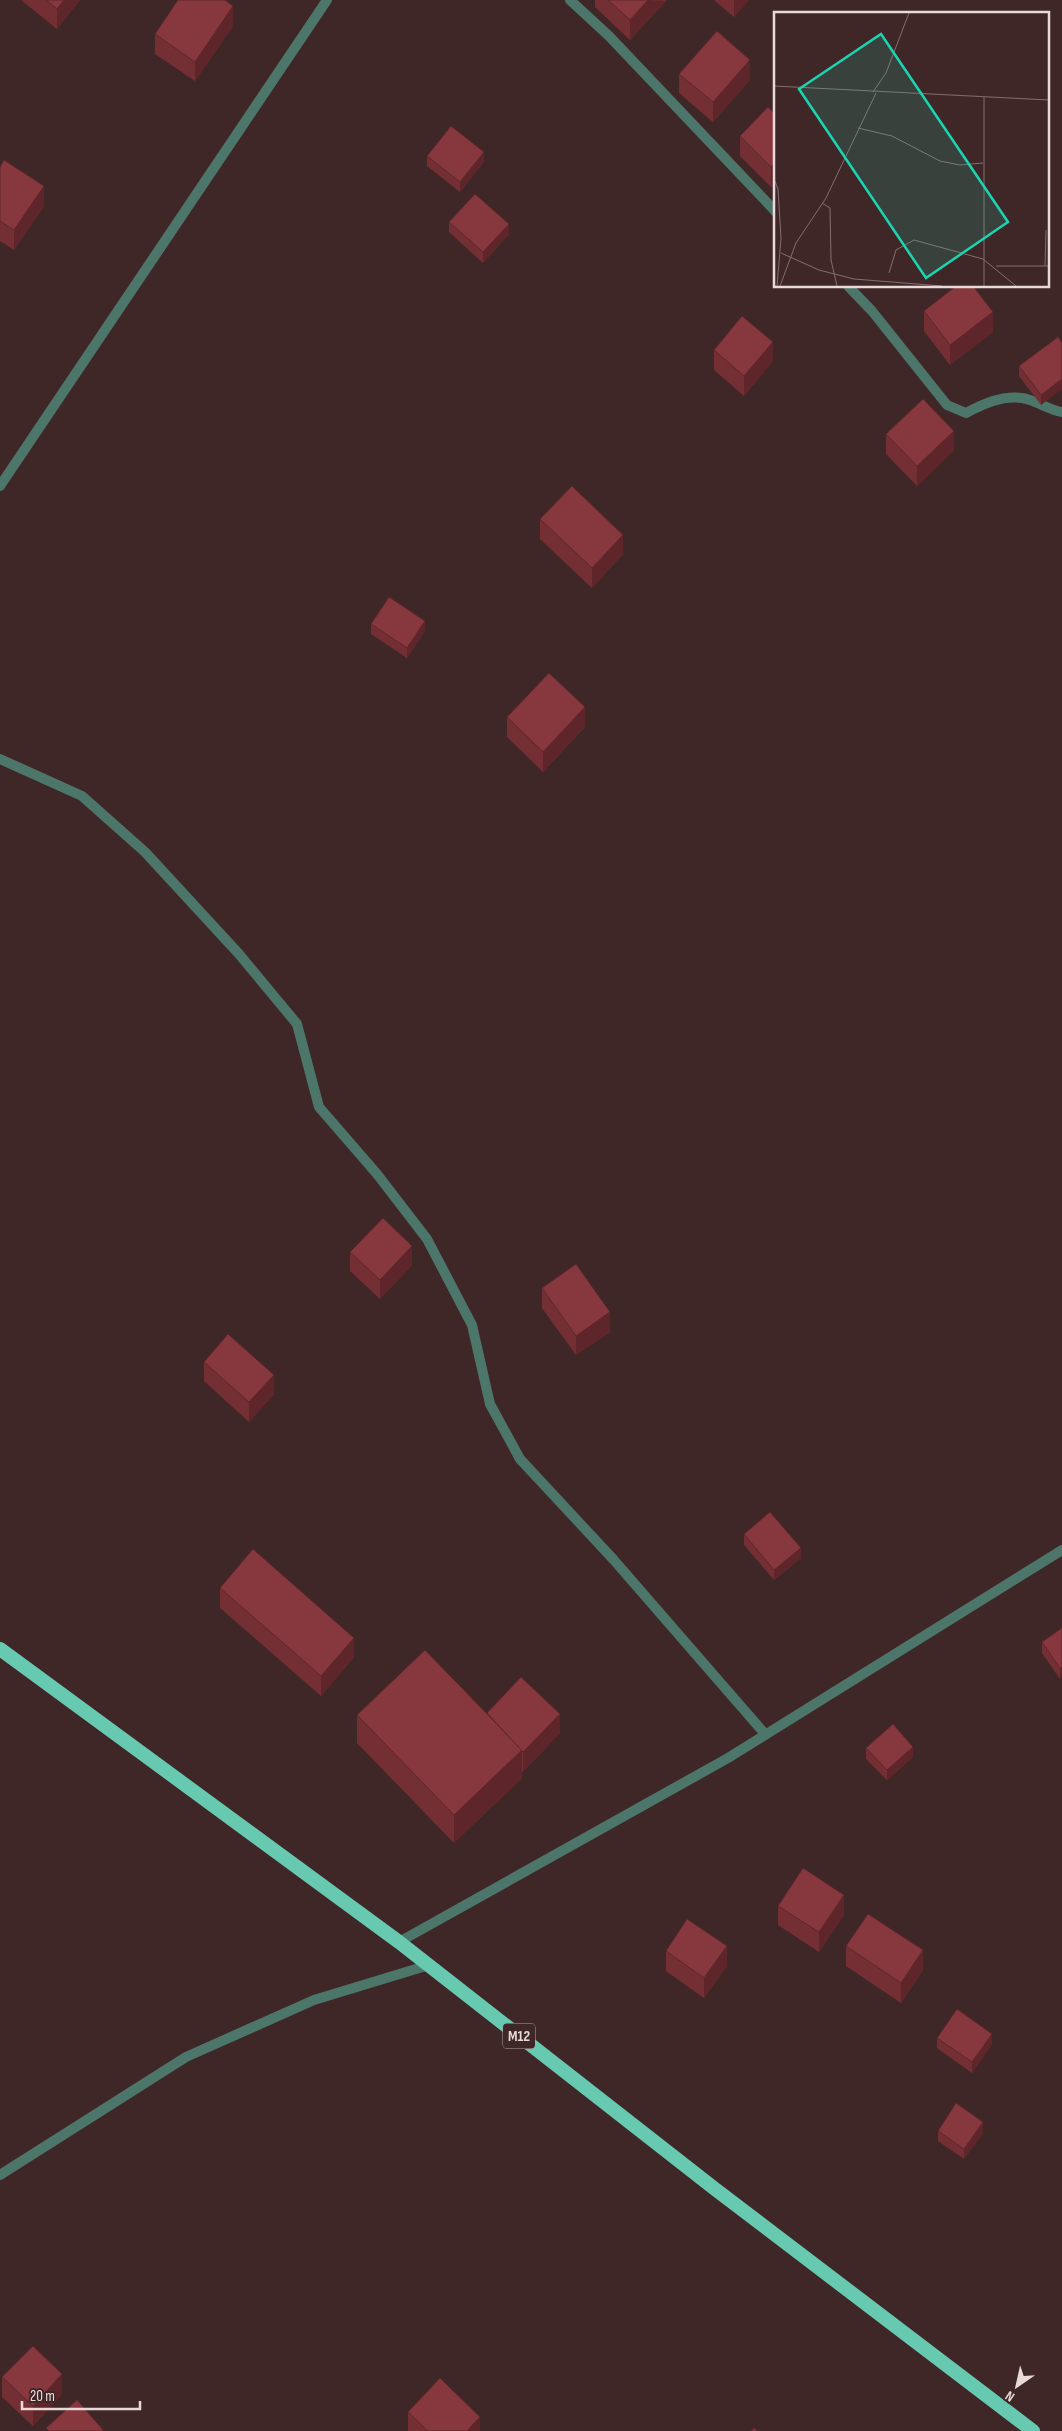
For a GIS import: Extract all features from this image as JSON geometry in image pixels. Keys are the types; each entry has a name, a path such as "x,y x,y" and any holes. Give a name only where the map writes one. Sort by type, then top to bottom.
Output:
{"highway":[{"name":"M12","path":"0,1649 400,1942 715,2189 1032,2431"}],"street":[{"path":"0,486 327,0"},
{"path":"570,0 609,36 774,210"},
{"path":"850,288 872,311 947,405 966,412 990,401 1022,398 1049,410 1062,412"},
{"path":"0,759 82,796 89,802 145,852 239,954 297,1024 319,1107 377,1174 427,1239 472,1325 490,1404 520,1459 613,1558 765,1734"},
{"path":"400,1942 728,1758 1062,1550"},
{"path":"0,2175 186,2057 314,2000 429,1965"}],"building":[{"path":"46,0 64,0 57,9"},
{"path":"178,0 225,0 233,6 195,62 155,34"},
{"path":"608,0 648,0 630,20"},
{"path":"717,31 750,60 713,102 679,74"},
{"path":"768,107 774,113 774,164 771,167 740,136"},
{"path":"451,126 484,152 460,182 427,156"},
{"path":"4,160 44,186 14,230 0,221 0,167"},
{"path":"475,194 509,224 483,252 449,222"},
{"path":"953,288 975,288 993,312 950,345 924,311"},
{"path":"742,316 773,342 744,376 714,350"},
{"path":"1058,337 1062,343 1062,379 1041,395 1019,366"},
{"path":"923,399 954,431 917,466 886,434"},
{"path":"572,486 623,535 592,568 540,519"},
{"path":"389,597 425,621 407,648 371,624"},
{"path":"549,673 585,707 543,752 507,717"},
{"path":"383,1218 412,1246 380,1280 350,1252"},
{"path":"576,1264 610,1312 576,1336 542,1288"},
{"path":"228,1334 274,1375 249,1402 204,1362"},
{"path":"770,1512 801,1548 774,1570 744,1534"},
{"path":"253,1549 354,1638 321,1676 220,1588"},
{"path":"1062,1628 1062,1667 1060,1668 1042,1642"},
{"path":"425,1650 522,1750 454,1815 357,1715"},
{"path":"521,1677 560,1714 523,1752 487,1713"},
{"path":"893,1724 913,1747 887,1770 866,1748"},
{"path":"803,1868 844,1895 819,1932 778,1906"},
{"path":"868,1914 923,1950 901,1983 846,1946"},
{"path":"687,1919 727,1946 704,1978 666,1951"},
{"path":"957,2009 992,2034 972,2062 937,2038"},
{"path":"956,2103 983,2122 964,2149 938,2131"},
{"path":"33,2346 62,2374 33,2406 2,2377"},
{"path":"440,2378 480,2417 467,2431 428,2431 408,2412"},
{"path":"77,2400 104,2431 49,2431 46,2428"}]}
